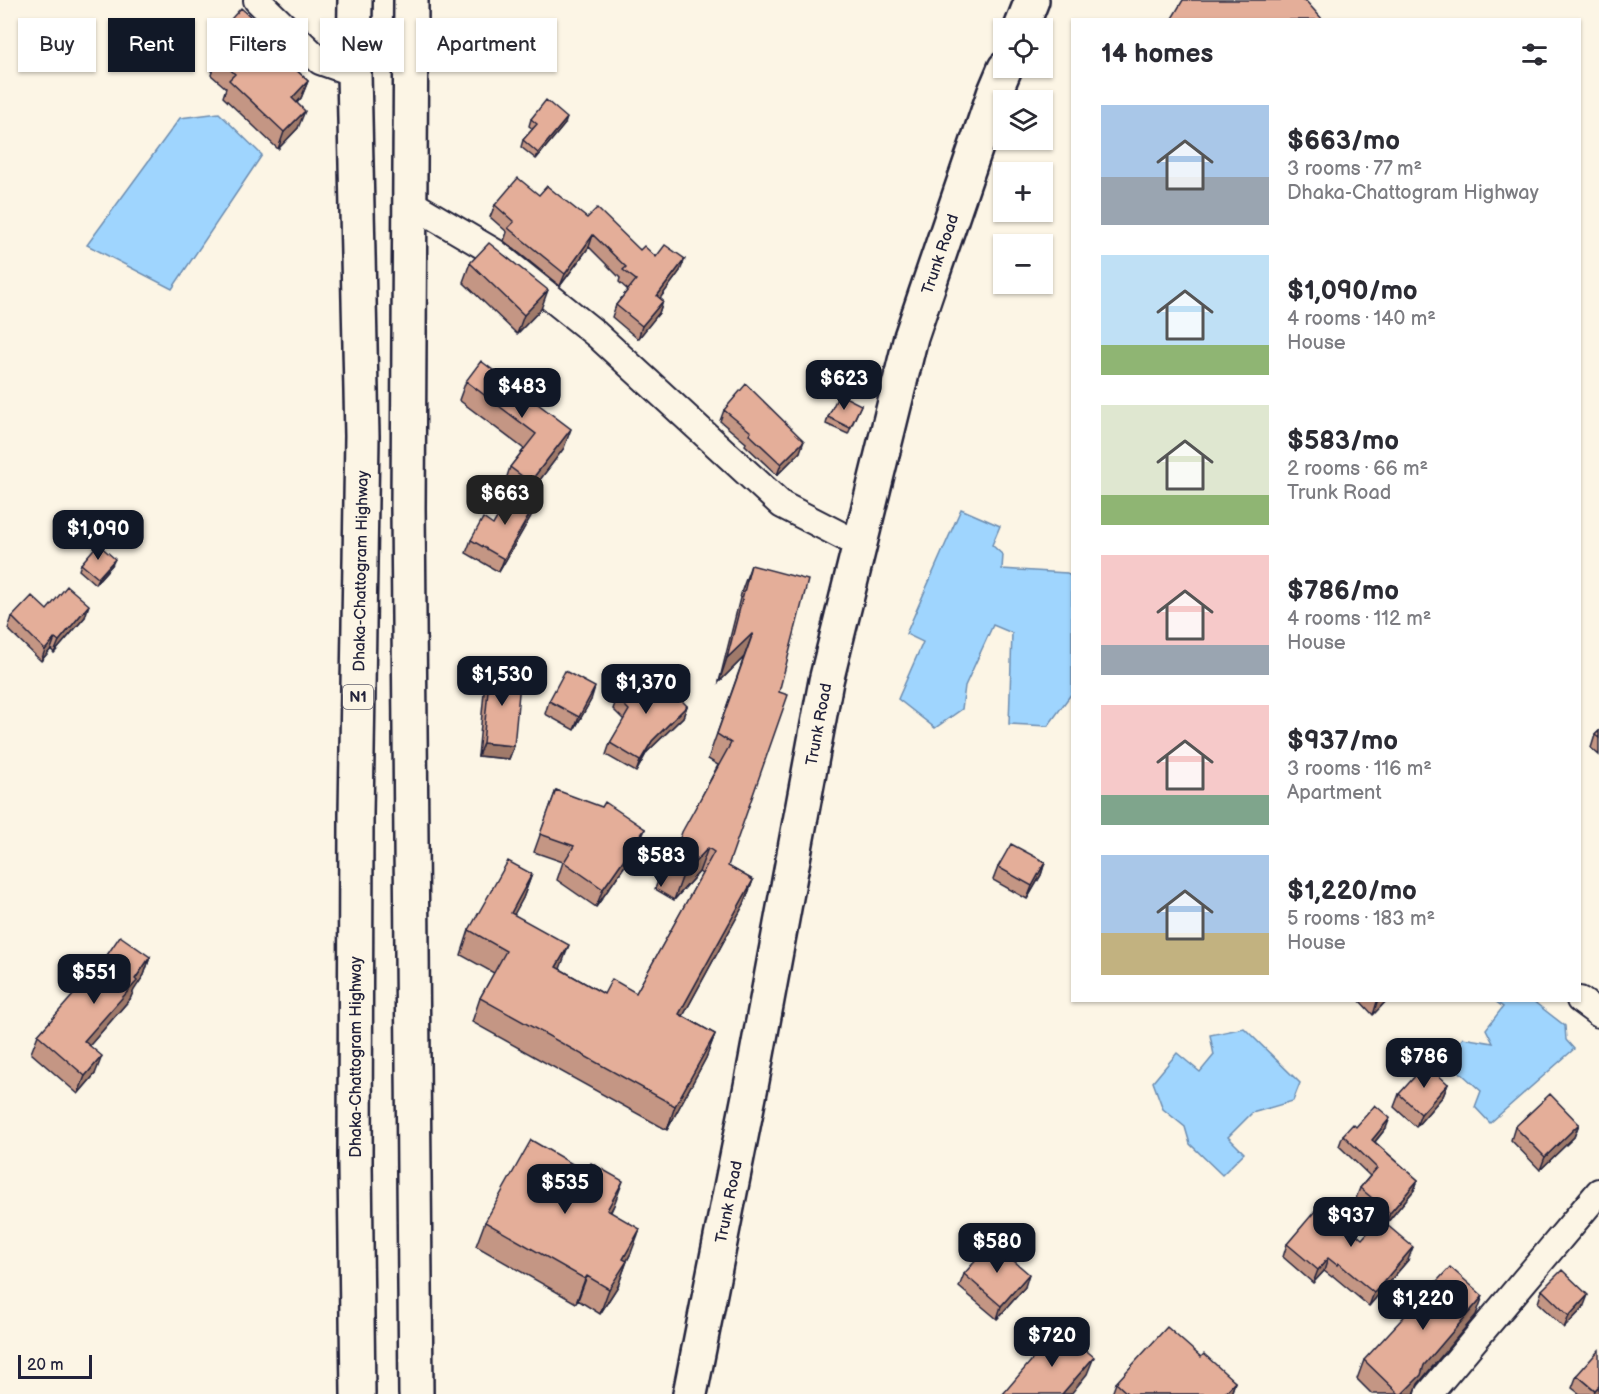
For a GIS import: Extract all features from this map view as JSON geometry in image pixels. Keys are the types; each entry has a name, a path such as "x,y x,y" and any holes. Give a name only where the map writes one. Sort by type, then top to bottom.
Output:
{"main road":[{"name":"Dhaka-Chattogram Highway","path":"355,0 354,73 362,436 355,1165 358,1394"},
{"path":"411,0 408,508 416,1394"},
{"path":"1025,18 1032,0"},
{"name":"Trunk Road","path":"690,1394 752,1081 826,681 911,337 1001,78"}],"street":[{"path":"257,0 320,61 354,73"},
{"path":"410,202 494,252 586,327 782,506 860,545"},
{"path":"1581,1001 1599,1014"},
{"path":"1429,1394 1599,1192"}],"water":[{"path":"219,113 262,155 172,289 87,245 180,118"},
{"path":"961,509 1000,526 992,545 1003,555 1002,569 1067,573 1071,577 1071,694 1048,726 1009,724 1012,633 993,625 965,686 962,709 935,728 898,699 923,642 906,634"},
{"path":"1496,1002 1534,1002 1565,1026 1566,1040 1574,1049 1490,1123 1475,1107 1481,1091 1445,1059 1463,1038 1493,1043 1486,1029 1503,1007"},
{"path":"1244,1028 1300,1083 1293,1101 1252,1113 1228,1137 1244,1153 1222,1175 1190,1144 1185,1127 1163,1109 1153,1082 1177,1053 1200,1072 1214,1055 1210,1035"}],"building":[{"path":"1183,0 1305,0 1321,18 1172,18"},
{"path":"241,8 252,18 232,18"},
{"path":"233,72 298,72 308,81 292,98 305,111 284,132 229,80 235,74"},
{"path":"546,100 567,118 538,153 523,140 537,124 531,119"},
{"path":"518,178 539,195 547,186 587,218 597,208 640,250 644,246 656,257 665,245 685,259 657,296 663,301 642,326 616,305 636,280 623,270 626,267 593,235 565,274 508,228 514,222 495,205"},
{"path":"489,243 548,290 524,315 470,263"},
{"path":"481,361 571,429 530,482 510,467 536,434 466,381"},
{"path":"746,384 804,441 781,464 749,434 751,432 724,410"},
{"path":"839,394 861,405 850,428 828,417"},
{"path":"513,490 536,503 504,559 471,540 483,518 493,525"},
{"path":"98,544 115,559 98,578 81,564"},
{"path":"751,565 808,580 779,692 788,695 728,866 753,880 679,1014 715,1034 675,1106 480,998 506,951 469,930 508,861 532,874 511,913 569,945 556,967 604,994 612,979 636,993 714,852 708,848 683,875 664,865 676,843 678,844 682,832 731,743 717,734 753,633 727,658"},
{"path":"67,586 89,605 59,641 55,638 45,650 12,617 32,596 47,610"},
{"path":"490,669 521,672 514,746 483,743"},
{"path":"565,671 595,687 579,717 549,701"},
{"path":"654,672 687,706 652,741 640,761 610,743 629,710 617,698 638,678 643,683"},
{"path":"556,790 602,807 605,802 645,829 603,889 564,862 574,846 540,834"},
{"path":"1011,844 1045,862 1032,886 998,867"},
{"path":"120,936 150,957 135,979 137,981 84,1041 102,1056 85,1076 38,1035 103,961"},
{"path":"1426,1064 1448,1084 1421,1114 1399,1094"},
{"path":"1550,1094 1579,1124 1545,1157 1515,1127"},
{"path":"1375,1105 1390,1118 1372,1140 1418,1180 1390,1213 1360,1188 1377,1168 1343,1135 1353,1124 1356,1127"},
{"path":"531,1140 586,1172 591,1163 623,1181 607,1210 640,1229 623,1259 627,1261 609,1289 587,1276 585,1279 485,1222"},
{"path":"1321,1204 1362,1239 1380,1219 1413,1247 1374,1293 1338,1263 1337,1265 1328,1258 1318,1270 1287,1244"},
{"path":"992,1242 1029,1274 1001,1306 964,1274"},
{"path":"1450,1267 1483,1296 1424,1365 1421,1375 1402,1394 1399,1394 1364,1360"},
{"path":"1562,1270 1588,1295 1569,1316 1542,1290"},
{"path":"1167,1327 1201,1357 1204,1354 1235,1382 1224,1394 1128,1394 1116,1383"},
{"path":"1059,1328 1094,1357 1062,1394 1003,1394"},
{"path":"1599,1350 1599,1386 1595,1390 1577,1375"}]}
